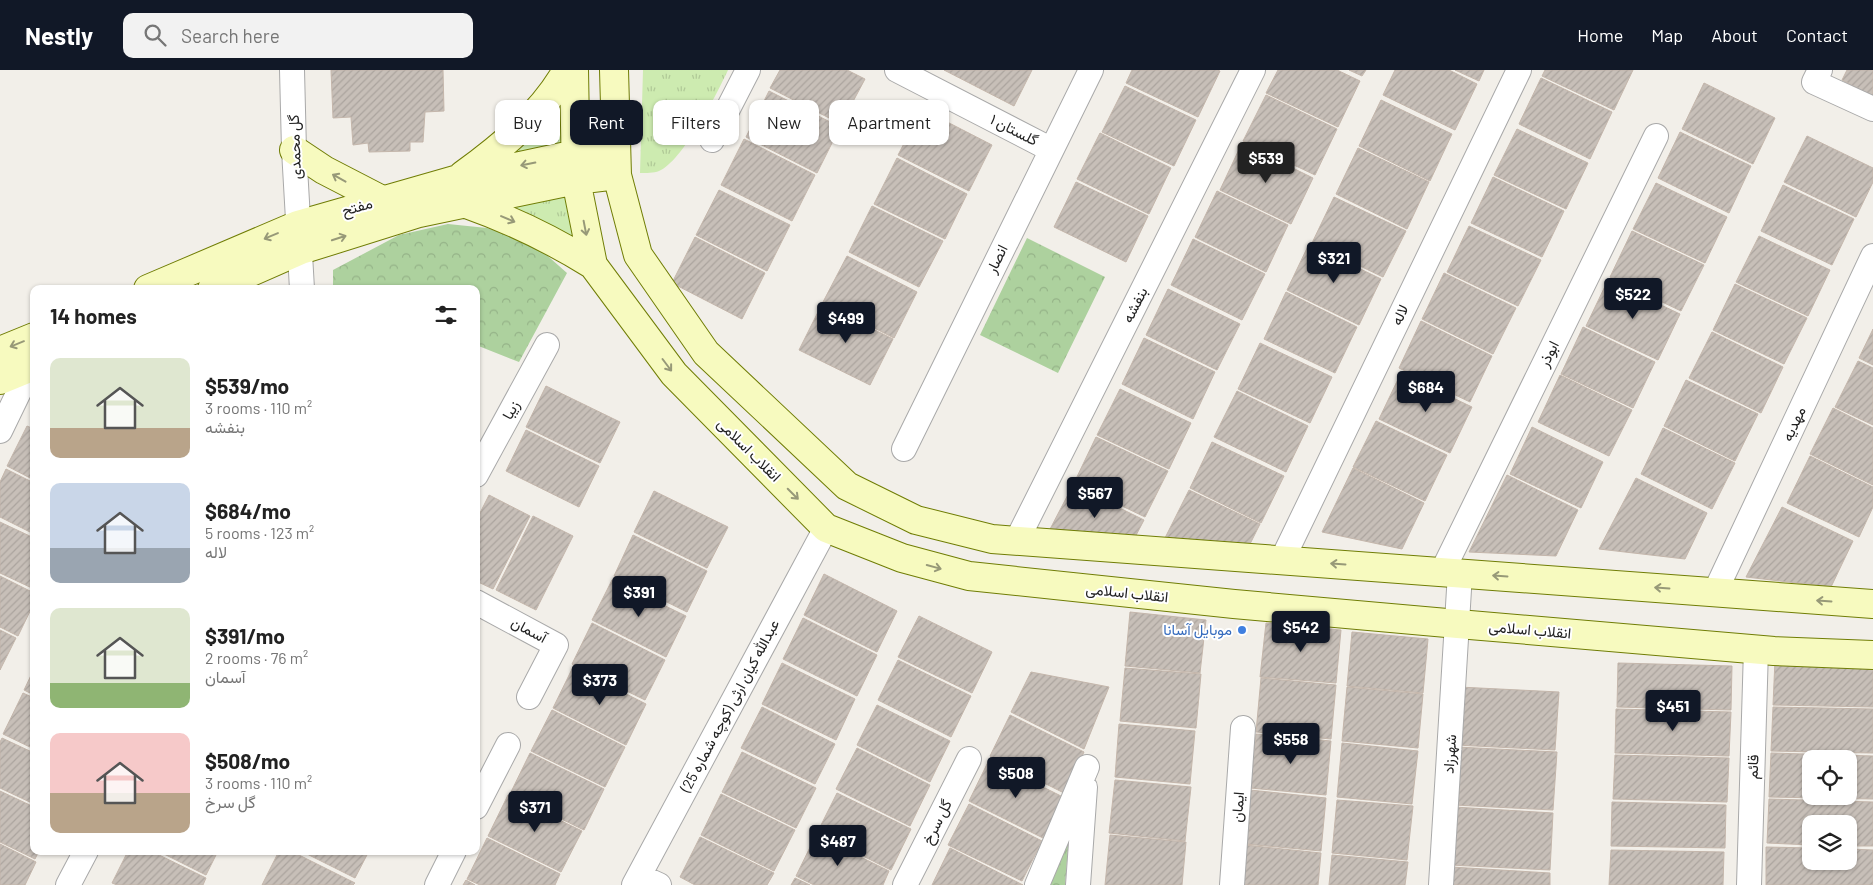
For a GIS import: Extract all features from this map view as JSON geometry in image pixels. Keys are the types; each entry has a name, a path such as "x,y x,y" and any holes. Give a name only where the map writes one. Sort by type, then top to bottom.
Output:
{"main road":[{"path":"567,70 558,86 535,113 485,159 459,191 544,236 592,265"},
{"name":"انقلاب اسلامی","path":"574,70 576,167 592,265 674,374 826,528 902,558 969,576 1234,604 1458,624 1756,649 1873,655"},
{"path":"614,70 616,162 638,255 706,353 847,486 916,520 992,539 1873,604"},
{"path":"294,150 324,170 382,200"},
{"name":"مفتح","path":"219,285 300,238 382,200 459,191 576,167 616,162"},
{"name":"مفتح","path":"160,285 300,238 419,213 459,191"},
{"path":"0,351 30,339"},
{"path":"0,380 30,367"}],"street":[{"name":"گل محمدی","path":"292,70 294,150 302,285"},
{"path":"733,100 748,70"},
{"name":"گلستان ۱","path":"897,70 1050,149"},
{"name":"انصار","path":"904,449 1050,149 1091,70"},
{"name":"بنفشه","path":"1017,540 1253,70"},
{"name":"لاله","path":"1282,560 1519,70"},
{"path":"1817,76 1873,109"},
{"name":"ابوذر","path":"1451,572 1656,136"},
{"name":"مهدیه","path":"1715,592 1873,256"},
{"name":"زیبا","path":"480,468 546,345"},
{"path":"0,431 30,370"},
{"name":"عبدالله کیان ارثی (کوچه شماره 25)","path":"644,882 826,528"},
{"name":"شهرزاد","path":"1441,885 1458,624 1451,572"},
{"name":"آسمان","path":"480,604 556,645 529,697"},
{"name":"قائم","path":"1750,885 1756,649"},
{"name":"ایمان","path":"1232,885 1243,728"},
{"path":"480,799 508,745"},
{"name":"گل سرخ","path":"905,885 969,759"},
{"path":"1037,885 1087,767 1078,885"},
{"path":"68,885 84,855"},
{"path":"437,885 452,855"}],"green space":[{"path":"643,70 728,70 713,100 653,100 653,145 685,145 668,165 652,173 640,173 641,145 643,145"},
{"path":"566,93 565,148 492,160 509,145 560,145 560,100 558,100"},
{"path":"565,193 575,242 497,207"},
{"path":"448,224 487,228 533,243 567,273 519,362 480,347 480,285 333,285 333,270 399,235"},
{"path":"1027,238 1105,277 1058,373 980,335"},
{"path":"1069,835 1065,885 1049,885"}],"building":[{"path":"331,70 443,70 444,111 425,112 423,142 410,142 410,151 369,152 368,143 353,145 351,117 333,118"},
{"path":"780,70 847,70 865,79 854,100 829,100 829,118 819,113 819,100 794,100 770,88"},
{"path":"944,70 1032,70 1014,106"},
{"path":"1132,70 1220,71 1198,117 1126,83"},
{"path":"1278,70 1337,70 1360,81 1338,127 1266,93"},
{"path":"1349,70 1366,70 1362,76"},
{"path":"1395,70 1449,70 1477,84 1455,130 1383,95"},
{"path":"1455,70 1484,70 1479,81"},
{"path":"1545,70 1633,70 1614,110 1542,76"},
{"path":"1847,70 1873,70 1873,96 1842,80"},
{"path":"1541,78 1612,112 1590,159 1519,124"},
{"path":"1704,83 1775,118 1753,164 1682,129"},
{"path":"1125,86 1196,120 1174,166 1102,132"},
{"path":"769,91 787,100 764,100"},
{"path":"1266,95 1337,129 1315,175 1243,141"},
{"path":"1381,100 1452,134 1430,181 1359,146"},
{"path":"819,116 829,121 829,145 831,145 817,173 762,145 819,145"},
{"path":"949,123 992,145 969,191 898,155 903,145 949,145"},
{"path":"1517,129 1588,163 1566,209 1494,175"},
{"path":"1680,132 1751,166 1729,213 1658,178"},
{"path":"1100,133 1171,168 1149,214 1077,179"},
{"path":"1807,136 1873,168 1873,182 1856,217 1784,182"},
{"path":"744,139 749,142 749,145 756,145 815,175 792,221 721,185"},
{"path":"1242,143 1313,178 1291,224 1220,190"},
{"path":"1358,148 1429,182 1407,229 1336,194"},
{"path":"897,158 967,194 945,239 874,204"},
{"path":"1493,177 1564,211 1542,257 1471,223"},
{"path":"1076,182 1148,216 1126,262 1054,227"},
{"path":"1656,183 1727,217 1705,263 1633,229"},
{"path":"1783,185 1854,219 1832,265 1761,231"},
{"path":"719,190 790,225 767,271 696,235"},
{"path":"1217,191 1288,225 1266,272 1195,237"},
{"path":"1334,197 1406,231 1383,277 1312,243"},
{"path":"872,206 943,241 919,287 849,252"},
{"path":"1469,226 1541,260 1518,306 1447,272"},
{"path":"1632,231 1704,265 1681,311 1610,277"},
{"path":"1759,236 1830,270 1808,316 1736,282"},
{"path":"695,237 765,273 742,319 672,283"},
{"path":"1193,239 1265,274 1242,320 1171,285"},
{"path":"1309,244 1381,279 1359,325 1287,290"},
{"path":"847,256 917,292 894,338 823,302"},
{"path":"1444,273 1516,308 1493,354 1422,319"},
{"path":"1608,280 1680,314 1658,360 1586,326"},
{"path":"1735,284 1807,318 1784,364 1713,330"},
{"path":"1168,289 1240,324 1217,370 1146,335"},
{"path":"1286,292 1357,327 1335,373 1264,339"},
{"path":"822,304 893,339 870,385 799,350"},
{"path":"1421,321 1492,356 1470,402 1399,368"},
{"path":"1583,327 1655,362 1633,408 1561,374"},
{"path":"1873,329 1873,365 1859,358"},
{"path":"1712,332 1783,367 1761,413 1689,378"},
{"path":"1144,338 1215,372 1193,419 1122,384"},
{"path":"1260,343 1332,377 1310,423 1238,389"},
{"path":"1858,361 1873,368 1873,425 1835,407"},
{"path":"1401,373 1472,407 1450,453 1379,419"},
{"path":"1560,375 1632,410 1609,456 1538,422"},
{"path":"1686,380 1758,414 1735,461 1664,426"},
{"path":"546,386 620,422 600,463 526,427"},
{"path":"1120,389 1191,423 1169,469 1097,435"},
{"path":"1237,391 1308,426 1286,472 1214,437"},
{"path":"1833,408 1873,428 1873,485 1810,454"},
{"path":"1376,421 1447,455 1425,501 1353,467"},
{"path":"27,426 30,427 30,478 7,466"},
{"path":"1532,427 1603,462 1581,508 1510,474"},
{"path":"1663,428 1735,463 1712,509 1641,474"},
{"path":"526,430 599,466 579,507 506,471"},
{"path":"1096,437 1168,471 1145,517 1074,483"},
{"path":"1212,442 1284,476 1261,523 1190,488"},
{"path":"1810,456 1873,487 1873,507 1859,537 1787,503"},
{"path":"1353,468 1424,503 1402,549 1322,532"},
{"path":"6,469 30,481 30,532 0,517 0,482"},
{"path":"1507,475 1578,510 1556,556 1469,552"},
{"path":"1636,478 1707,513 1685,559 1599,549"},
{"path":"1073,485 1144,520 1132,543 1048,533"},
{"path":"1189,490 1260,524 1247,550 1164,540"},
{"path":"654,491 728,527 707,568 634,532"},
{"path":"489,495 530,516 493,589 480,583 480,513"},
{"path":"1782,507 1853,541 1831,587 1746,577"},
{"path":"533,516 573,536 536,610 496,590"},
{"path":"0,522 30,536 30,587 0,573"},
{"path":"633,535 707,571 687,612 614,576"},
{"path":"824,574 897,611 877,652 804,615"},
{"path":"0,576 30,591 30,611 18,636 0,627"},
{"path":"612,580 686,616 666,657 592,620"},
{"path":"1130,612 1206,620 1200,673 1125,666"},
{"path":"919,616 992,652 972,693 898,657"},
{"path":"803,618 877,655 857,696 783,659"},
{"path":"592,623 665,660 645,700 572,664"},
{"path":"1266,623 1341,630 1336,683 1260,677"},
{"path":"0,630 16,638 0,670"},
{"path":"1352,632 1428,639 1423,693 1347,686"},
{"path":"898,660 971,696 951,737 878,700"},
{"path":"1775,660 1873,663 1873,707 1773,705"},
{"path":"782,663 855,699 836,740 762,704"},
{"path":"1618,663 1732,666 1731,710 1617,707"},
{"path":"573,667 646,704 626,745 553,708"},
{"path":"1125,668 1201,674 1196,728 1120,721"},
{"path":"1031,672 1109,687 1084,749 1011,712"},
{"path":"30,677 30,693 24,690"},
{"path":"1261,678 1336,685 1331,739 1256,732"},
{"path":"1347,687 1423,694 1418,748 1342,741"},
{"path":"1459,687 1559,692 1555,750 1455,745"},
{"path":"23,693 30,696 30,747 3,734"},
{"path":"877,705 950,741 930,782 857,745"},
{"path":"762,707 835,744 815,784 741,748"},
{"path":"1773,707 1873,709 1873,753 1857,753 1857,750 1771,751"},
{"path":"1616,709 1731,712 1729,756 1615,753"},
{"path":"552,710 625,747 605,787 531,751"},
{"path":"1010,715 1084,752 1064,793 990,756"},
{"path":"1119,724 1195,731 1190,784 1115,777"},
{"path":"1256,734 1331,741 1326,795 1250,788"},
{"path":"2,738 30,751 30,802 0,788 0,742"},
{"path":"1342,743 1418,751 1412,804 1337,797"},
{"path":"1457,747 1557,752 1553,810 1454,805"},
{"path":"857,748 930,785 910,826 836,789"},
{"path":"742,752 816,788 796,828 722,792"},
{"path":"530,753 604,789 584,830 510,794"},
{"path":"1771,753 1802,754 1802,798 1769,797"},
{"path":"1615,755 1729,758 1727,802 1613,799"},
{"path":"1857,756 1873,756 1873,799 1857,799"},
{"path":"989,760 1063,797 1043,838 969,801"},
{"path":"1115,780 1191,787 1185,841 1109,833"},
{"path":"1250,790 1326,798 1321,851 1245,844"},
{"path":"0,791 30,805 30,855 37,855 35,859 0,842"},
{"path":"837,793 911,829 891,870 817,833"},
{"path":"721,794 795,830 774,871 701,835"},
{"path":"508,795 582,831 561,872 488,836"},
{"path":"1769,799 1802,800 1802,805 1857,805 1857,802 1873,802 1873,846 1857,846 1857,815 1802,815 1802,845 1767,843"},
{"path":"1337,800 1413,806 1407,860 1332,853"},
{"path":"1612,802 1726,805 1725,848 1611,846"},
{"path":"969,804 1042,841 1022,881 948,845"},
{"path":"1454,807 1553,813 1550,870 1450,865"},
{"path":"816,835 889,871 883,885 814,885 796,876"},
{"path":"1110,835 1186,842 1182,885 1105,885"},
{"path":"700,837 774,873 767,885 695,885 680,877"},
{"path":"487,838 560,874 555,885 480,885 467,879"},
{"path":"0,844 36,862 25,885 0,885"},
{"path":"1245,845 1321,853 1318,885 1241,885"},
{"path":"1766,847 1802,848 1802,870 1857,870 1857,849 1873,850 1873,885 1766,885"},
{"path":"950,848 1023,885 932,885"},
{"path":"1611,850 1724,852 1723,885 1609,885"},
{"path":"126,855 159,855 206,878 203,885 117,885 112,883"},
{"path":"166,855 216,855 206,875"},
{"path":"277,855 299,855 355,883 353,885 262,885"},
{"path":"309,855 367,855 355,878"},
{"path":"1332,855 1408,862 1405,885 1329,885"},
{"path":"1451,867 1550,873 1550,885 1450,885"},
{"path":"795,878 810,885 791,885"},
{"path":"466,880 475,885 463,885"}],"place":[{"name":"موبایل آسانا","path":"1242,630"}]}
